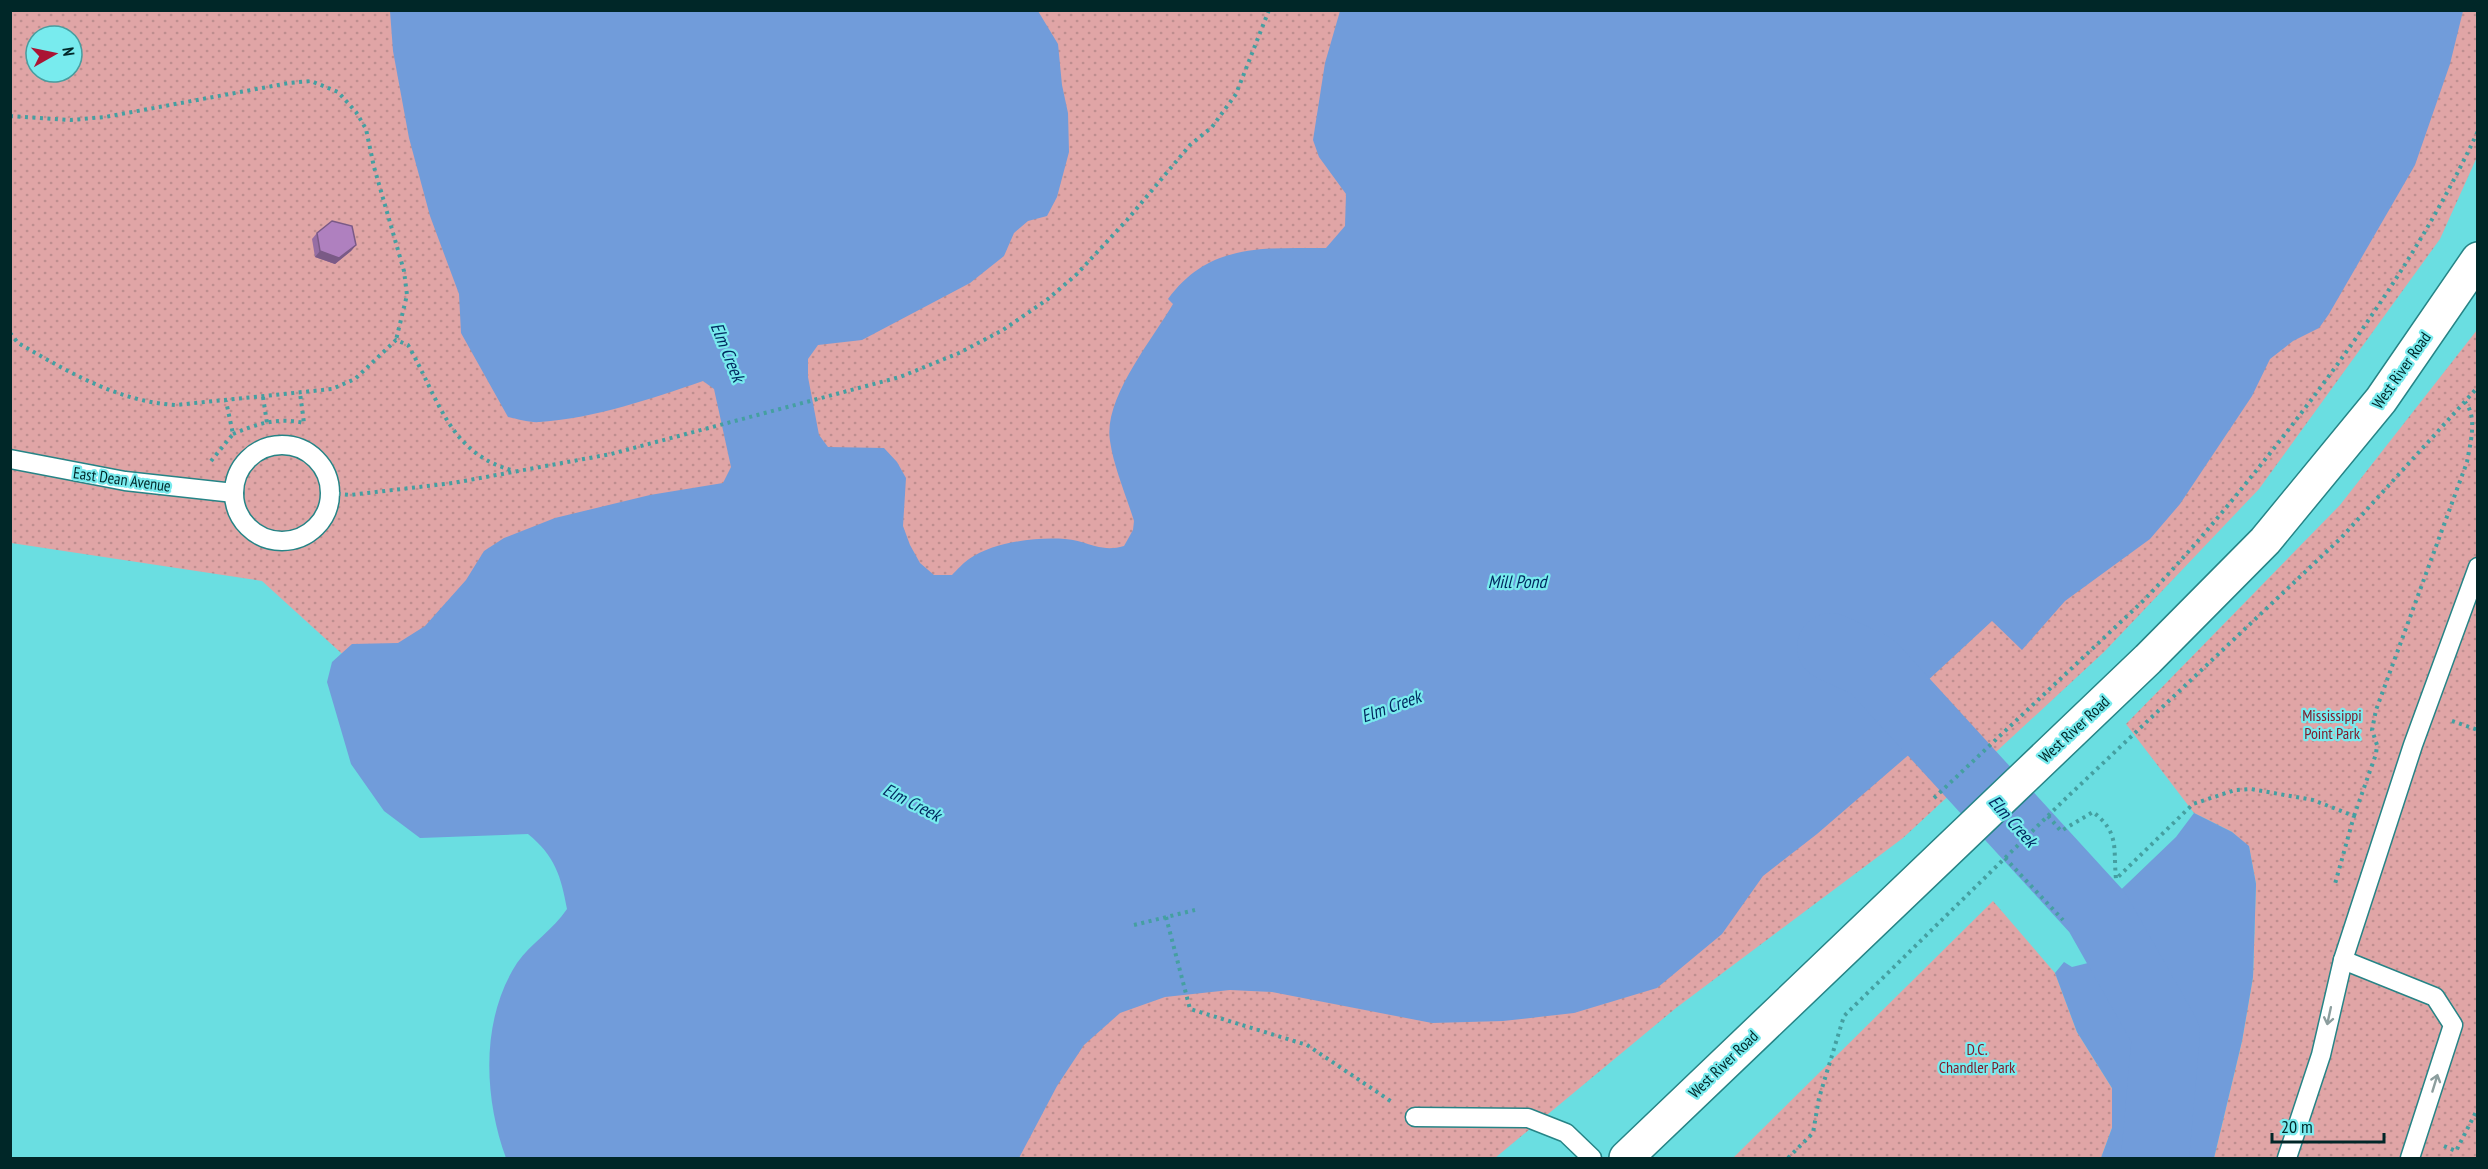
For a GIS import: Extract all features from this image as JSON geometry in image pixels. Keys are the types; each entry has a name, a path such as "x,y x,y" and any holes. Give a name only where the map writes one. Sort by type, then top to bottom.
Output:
{"street":[{"name":"West River Road","path":"1626,1158 2216,592 2312,486 2380,400 2464,283 2478,259"}],"lane":[{"path":"274,446 290,446 306,451 319,462 328,477 330,493 328,508 322,522 311,532 297,539 283,542 268,540 254,533 243,522 236,508 234,493 237,477 245,462 258,452 274,446"},
{"name":"East Dean Avenue","path":"10,459 125,481 234,493"},
{"path":"2287,1158 2321,1055 2343,960 2413,745 2478,567"},
{"path":"2343,960 2435,997 2453,1025 2410,1158"},
{"path":"1415,1117 1528,1118 1566,1133 1592,1158"}],"path":[{"path":"330,493 350,495 519,472 611,454 835,396 900,377 959,353 1003,330 1048,300 1077,274 1127,220 1190,145 1224,114 1236,94 1269,10"},
{"path":"10,116 71,120 105,117 289,82 311,81 338,92 357,112 366,129 374,167 404,271 407,295 396,340 355,379 332,389 226,402 157,404 114,391 65,370 18,343 10,333"},
{"path":"1934,798 2061,680 2174,568 2263,465 2322,388 2408,263 2450,191 2478,130"},
{"path":"396,340 408,345 459,438 476,456 495,466 519,472"},
{"path":"1788,1158 1813,1133 1819,1098 1844,1016 2048,816 2341,538 2478,387"},
{"path":"202,466 215,460 233,434 252,426 280,420 304,423 300,393"},
{"path":"263,398 267,423"},
{"path":"226,402 233,434"},
{"path":"2334,886 2354,816 2376,754 2377,745 2372,730 2376,710 2467,462 2472,433 2471,408 2465,402"},
{"path":"2048,816 2061,831 2093,812 2104,820 2114,840 2116,879 2193,804 2235,790 2251,789 2313,800 2354,816"},
{"path":"2005,858 2063,920"},
{"path":"1134,925 1195,910"},
{"path":"1166,917 1190,1009 1307,1045 1415,1117"},
{"path":"2419,1135 2456,1151 2478,1107"}],"green space":[{"name":"Mill Pond","path":"10,11 2477,11 2477,157 2440,239 2259,489 2104,652 1903,838 1676,1008 1495,1158 896,1158 262,581 11,543"},
{"name":"Mississippi Point Park","path":"2477,330 2477,1158 2214,1158 2242,1041 2253,977 2256,884 2249,847 2232,832 2194,813 2126,724 2340,505"},
{"name":"D.C. Chandler Park","path":"1993,901 2055,973 2077,1032 2112,1088 2112,1128 2101,1158 1733,1158"}],"water":[{"name":"Mill Pond","path":"390,11 1038,11 1058,44 1062,85 1068,113 1069,152 1057,197 1047,216 1028,221 1014,233 1004,256 970,283 862,340 818,345 808,359 808,377 819,435 828,447 884,448 897,462 906,478 903,526 910,545 920,563 934,575 952,575 979,553 1015,542 1065,539 1108,548 1124,546 1133,530 1134,521 1114,461 1110,425 1121,389 1173,304 1168,299 1201,267 1219,258 1259,249 1326,248 1345,226 1346,194 1319,157 1313,140 1325,63 1340,11 2463,11 2450,64 2415,165 2329,314 2319,328 2293,341 2270,359 2252,396 2180,504 2150,539 2065,601 2022,650 1992,621 1885,720 1912,752 1817,834 1763,876 1722,934 1657,988 1574,1013 1503,1021 1432,1023 1272,992 1230,990 1165,997 1120,1013 1084,1045 1057,1086 1019,1158 506,1158 493,1110 489,1059 491,1034 505,985 517,963 567,909 559,877 545,850 528,834 420,838 384,811 351,764 327,682 332,662 352,644 398,643 425,626 466,580 484,551 504,538 555,518 650,495 723,483 731,467 714,389 703,381 623,407 561,420 536,422 508,417 461,333 459,294 430,216 409,138 393,51"},
{"path":"2194,813 2232,832 2249,846 2256,884 2253,977 2242,1041 2214,1158 2101,1158 2112,1128 2112,1088 2077,1032 2055,973 2064,962 2072,967 2092,962 2094,952 2092,944 2081,928 2176,837"}],"building":[{"path":"332,221 352,226 356,245 339,258 320,251 317,233"}],"waterway":[{"name":"Elm Creek","path":"1831,647 1872,666 2097,912 2166,1034 2155,1158"}]}
